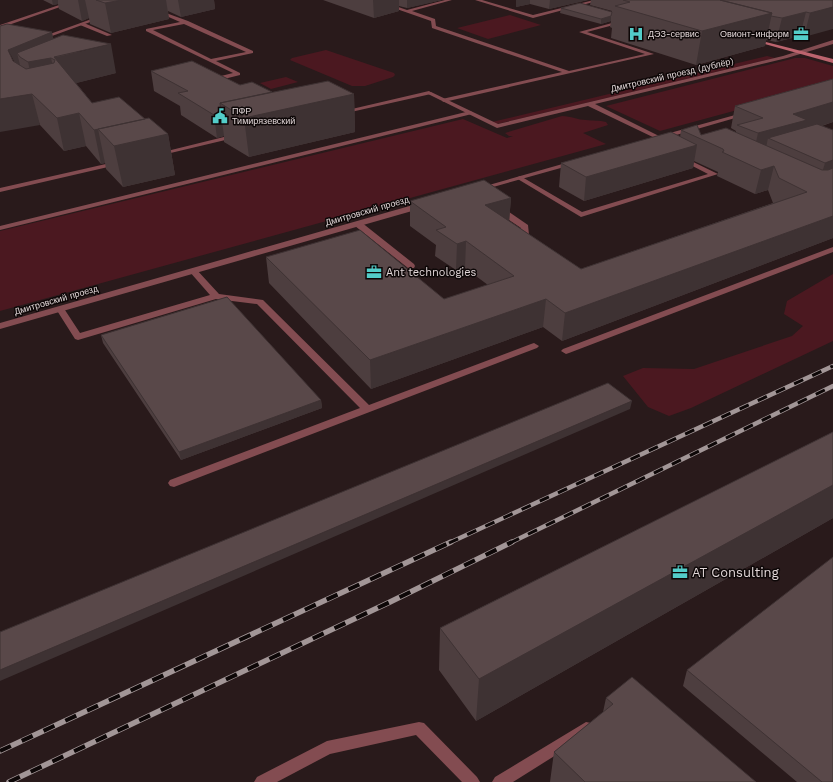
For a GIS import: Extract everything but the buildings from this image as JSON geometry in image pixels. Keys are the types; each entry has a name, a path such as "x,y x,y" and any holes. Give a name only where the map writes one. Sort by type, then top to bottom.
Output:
{"main road":[{"path":"743,37 833,61"}],"street":[{"path":"0,27 78,0"},
{"path":"374,0 433,20 434,27 570,72"},
{"path":"407,11 450,0"},
{"path":"477,0 533,17 599,0"},
{"path":"580,5 593,9"},
{"path":"151,8 186,22 251,52 210,61"},
{"path":"35,40 111,13"},
{"path":"444,100 651,54 582,32 630,19 618,16"},
{"path":"186,22 148,30 238,74 215,79 227,85"},
{"path":"82,24 109,35"},
{"name":"Дмитровский проезд (дублёр)","path":"337,113 429,93 497,126 785,57 833,42"},
{"path":"589,104 660,138"},
{"path":"647,141 753,112"},
{"path":"0,228 470,113"},
{"path":"686,130 695,135"},
{"path":"153,155 245,134"},
{"path":"520,178 580,215 714,174 674,155"},
{"path":"480,197 472,191 580,161"},
{"path":"0,190 122,162"},
{"name":"Дмитровский проезд","path":"0,326 430,203"},
{"path":"490,203 525,227 526,245 532,249"},
{"path":"358,224 411,266"},
{"path":"566,351 833,249"},
{"path":"193,271 216,296"},
{"path":"60,309 78,338 216,296 260,302 367,409"},
{"path":"174,483 534,346"},
{"path":"500,782 599,720"},
{"path":"262,782 327,748 419,728 472,782"}],"shaded area":[{"path":"510,15 541,25 488,39 457,28"},
{"path":"326,50 394,73 395,75 365,86 352,86 290,60 292,58"},
{"path":"767,56 775,58 497,124 492,122"},
{"path":"795,58 805,58 833,66 833,84 660,131 606,106"},
{"path":"286,77 298,82 271,89 260,83"},
{"path":"562,116 606,122 608,125 583,133 606,144 0,311 0,231 463,119 507,138 513,136 509,136 505,133"},
{"path":"833,274 833,341 691,408 669,416 648,407 623,376 643,368 694,369 792,336 803,326 784,314 787,301"}],"railway":[{"path":"449,543 833,366"},
{"path":"510,543 833,386"},
{"path":"0,751 451,542"},
{"path":"9,782 390,602 512,542"}],"place":[{"name":"ДЭЗ-сервис","path":"636,34"},
{"name":"Овионт-информ","path":"801,34"},
{"name":"ПФР Тимирязевский","path":"220,116"},
{"name":"Ant technologies","path":"374,272"},
{"name":"AT Consulting","path":"680,572"}]}
